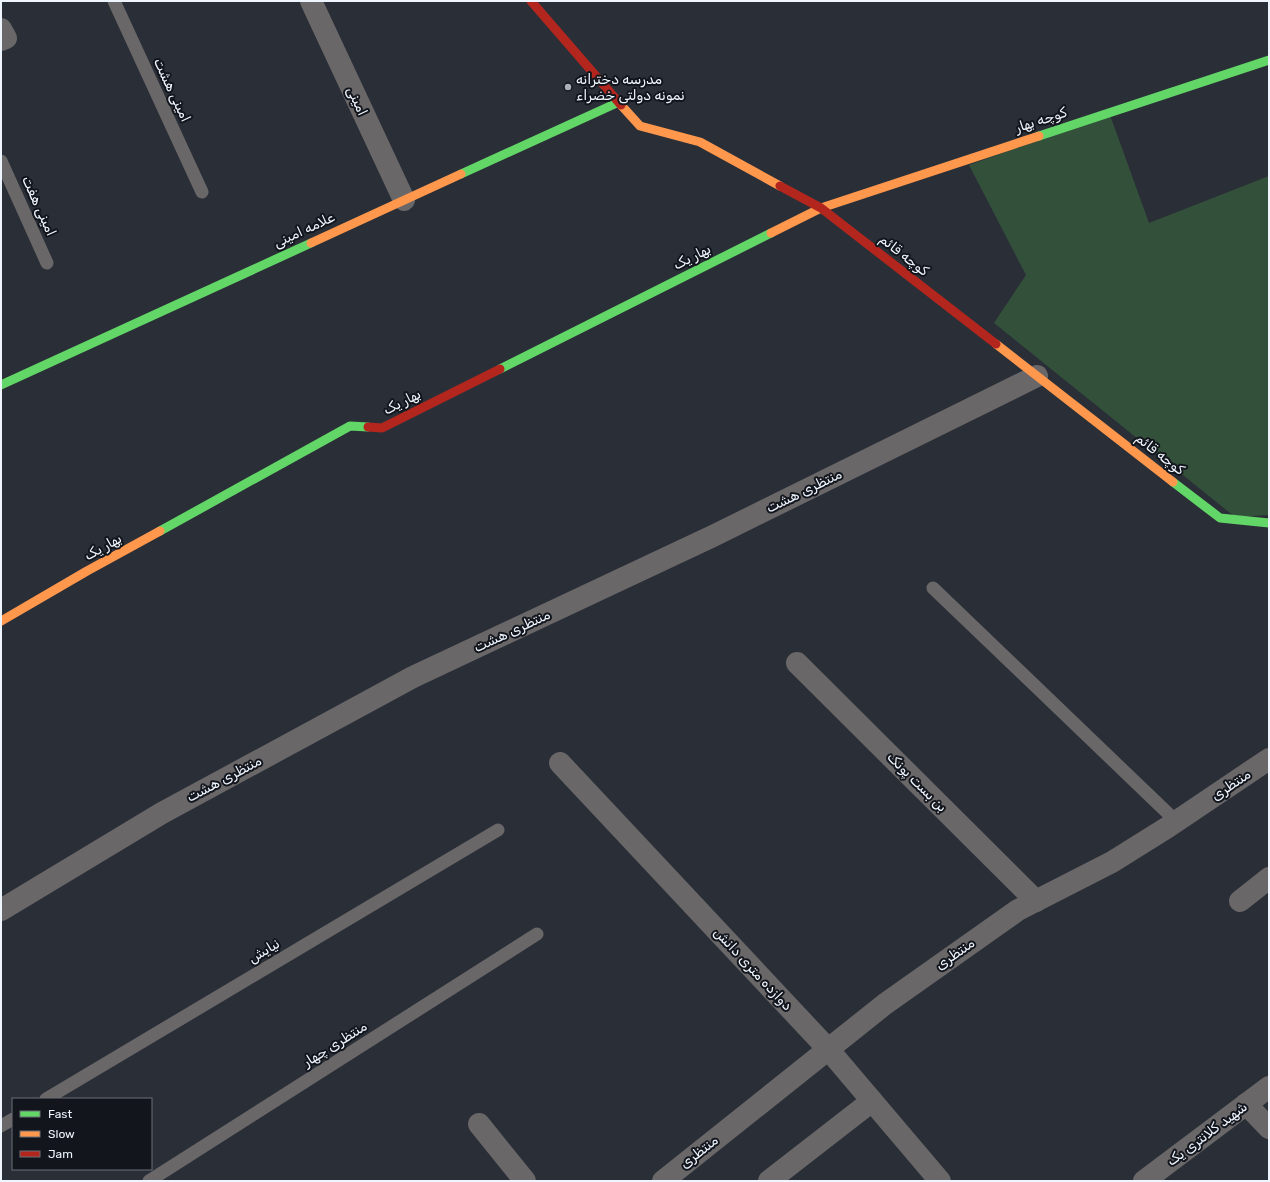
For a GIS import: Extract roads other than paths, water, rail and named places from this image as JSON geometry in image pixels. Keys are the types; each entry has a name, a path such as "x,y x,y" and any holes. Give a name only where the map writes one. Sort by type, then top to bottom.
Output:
{"street":[{"name":"امینی","path":"311,1 404,200"},
{"name":"کوچه قائم","path":"531,1 640,126 700,142 821,208 1220,518 1269,523"},
{"path":"1,29 6,38 1,40"},
{"name":"کوچه بهار","path":"821,208 1269,60"},
{"name":"علامه امینی","path":"1,384 618,102"},
{"name":"بهار یک","path":"1,621 87,571 350,426 382,428 821,208"},
{"name":"منتظری هشت","path":"1,910 162,813 414,677 713,536 1037,376"},
{"name":"بن بست پونک","path":"797,663 1036,900"},
{"name":"منتظری","path":"663,1181 898,995 1018,910 1112,862 1177,822 1269,759"},
{"name":"دوازده متری دانش","path":"560,763 828,1050 940,1181"},
{"path":"1240,901 1269,878"},
{"name":"شهید کلانتری یک","path":"1144,1181 1269,1087"},
{"path":"769,1181 872,1101"},
{"path":"1246,1104 1269,1128"},
{"path":"479,1124 525,1181"}],"lane":[{"name":"امینی هشت","path":"114,1 202,192"},
{"name":"امینی هفت","path":"1,162 47,263"},
{"path":"933,588 1177,822"},
{"name":"نیایش","path":"48,1098 498,830"},
{"name":"منتظری چهار","path":"149,1181 537,934"},
{"path":"1,1126 12,1120"}],"place":[{"name":"مدرسه دخترانه نمونه دولتی خضراء","path":"568,87"}]}
